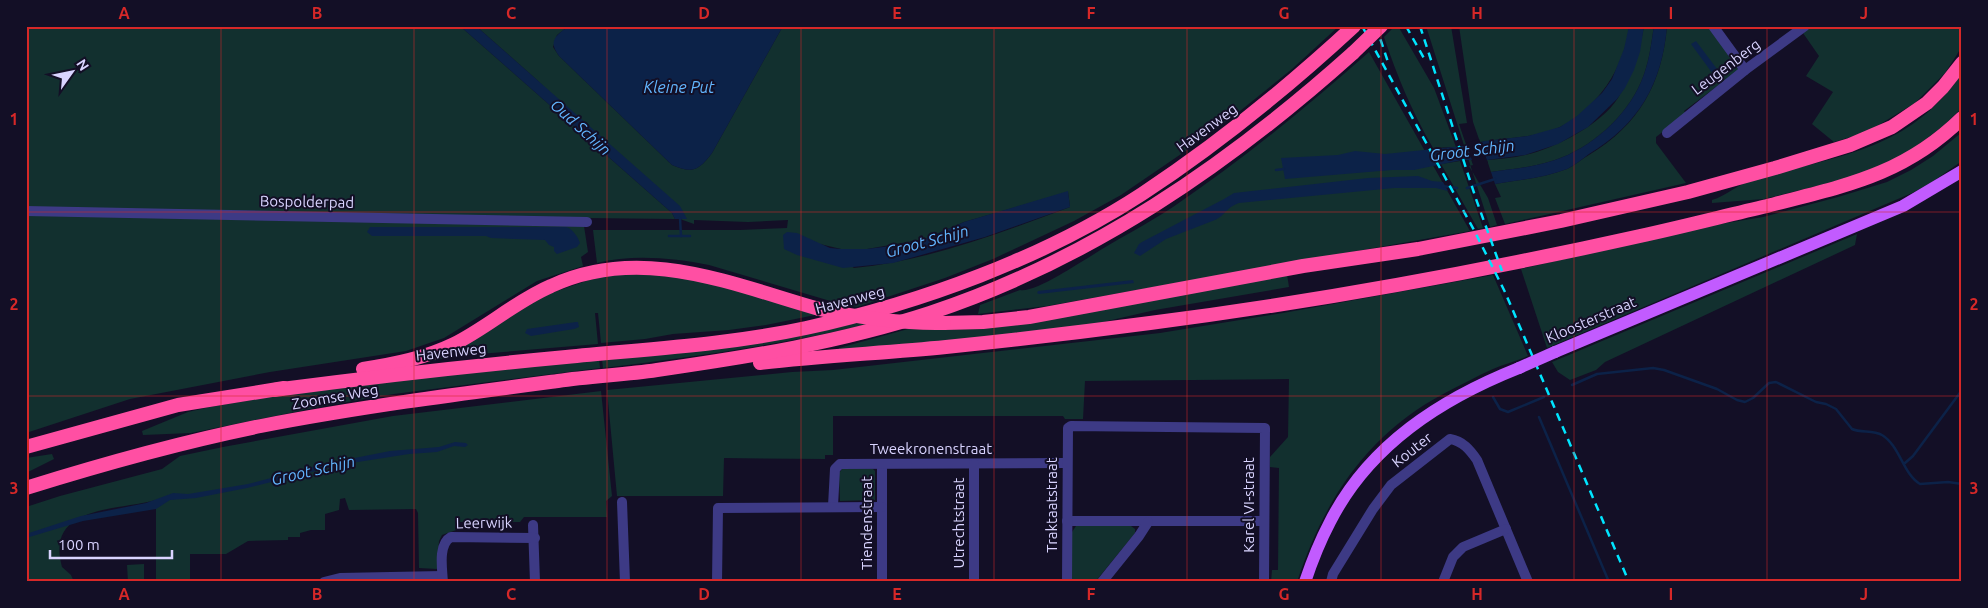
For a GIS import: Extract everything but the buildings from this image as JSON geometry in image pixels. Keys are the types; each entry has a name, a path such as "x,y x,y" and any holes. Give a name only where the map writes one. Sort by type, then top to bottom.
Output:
{"highway":[{"name":"Havenweg","path":"274,390 455,367 668,348 743,339 804,328 880,310 927,295 970,280 1044,247 1140,195 1240,124 1298,78 1354,26"},
{"path":"655,371 773,352 846,337 935,311 976,296 1047,265 1120,228 1183,188 1271,123 1353,54 1381,26"},
{"path":"274,390 348,372 420,358 455,344 518,303 544,289 565,280 623,268 695,273 721,278 819,309 882,321 911,324 983,322 1029,317 1303,266 1418,249 1561,221 1688,192 1775,168 1873,136 1907,118 1926,103 1943,87 1962,64"},
{"path":"655,371 689,371 1087,331 1295,302 1438,278 1677,228 1848,185 1878,174 1919,153 1962,118"},
{"name":"Zoomse Weg","path":"26,488 172,447 308,418 388,404 566,380 655,371"},
{"name":"Zoomse Weg","path":"26,448 178,405 274,390"}],"main road":[{"name":"Kloosterstraat","path":"1305,582 1330,520 1352,486 1381,451 1411,425 1445,402 1493,378 1903,206 1962,171"}],"street":[{"path":"1713,26 1745,70"},
{"name":"Leugenberg","path":"1667,133 1745,70 1805,26"},
{"name":"Bospolderpad","path":"26,211 587,222"},
{"name":"Traktaatstraat","path":"1067,582 1068,428 1265,428"},
{"name":"Karel VI-straat","path":"1264,582 1265,428"},
{"name":"Kouter","path":"1333,579 1373,509 1391,486 1412,467 1450,439 1458,440 1469,449 1477,460 1528,582"},
{"name":"Tweekronenstraat","path":"833,506 835,469 836,466 844,463 1067,463"},
{"name":"Tiendenstraat","path":"882,464 882,582"},
{"name":"Utrechtstraat","path":"974,464 974,582"},
{"path":"622,502 625,582"},
{"path":"718,582 718,508 882,507"},
{"path":"1067,521 1264,521"},
{"path":"1102,582 1148,522"},
{"path":"533,525 535,538 535,582"},
{"path":"1443,582 1453,557 1463,547 1506,530"},
{"name":"Leerwijk","path":"442,579 443,546 446,540 451,537 535,538"},
{"path":"324,582 340,578 442,579"}],"green space":[{"path":"26,26 460,26 672,213 675,219 585,218 584,226 588,252 581,257 583,266 537,281 444,338 406,351 270,372 130,399 26,433"},
{"path":"476,26 569,26 557,35 553,47 559,56 672,165 690,170 699,167 712,153 783,26 1339,26 1292,69 1240,111 1121,195 1074,221 993,259 945,278 857,307 837,303 709,265 667,259 639,258 597,263 593,230 740,230 787,228 788,220 748,222 694,220 694,224 680,219 537,80","holes":["1068,192 1070,207 964,245 882,264 854,268 820,244 841,249 867,249 925,239 964,222"]},
{"path":"1395,26 1398,26 1434,88 1456,147 1433,148 1418,121 1384,37"},
{"path":"1426,26 1451,26 1467,123 1459,124 1473,165 1470,166"},
{"path":"1459,26 1629,26 1627,41 1615,71 1607,85 1586,110 1551,131 1480,142 1473,122"},
{"path":"1644,26 1654,26 1644,75 1626,107 1606,130 1582,148 1555,160 1491,172 1487,160 1520,156 1550,147 1589,126 1611,108 1631,72"},
{"path":"1667,26 1708,26 1740,69 1684,111 1686,114 1656,137 1656,143 1686,183 1505,224 1495,198 1501,197 1495,184 1540,177 1567,169 1607,143 1622,130 1645,101 1653,84 1660,66"},
{"path":"1812,26 1962,26 1962,46 1945,73 1915,103 1867,132 1834,142 1812,124 1833,92 1806,76 1819,56 1803,33"},
{"path":"1369,52 1470,231 1047,306 978,314 980,305 1045,283 1173,207 1224,171 1274,132"},
{"path":"1962,73 1962,108 1942,127 1903,156 1849,178 1764,199 1712,203 1712,200 1748,182 1841,156 1868,147 1894,135 1918,120 1941,100"},
{"path":"1962,132 1962,161 1932,182 1912,193 1547,348 1521,269 1708,226 1763,217 1887,182 1933,156"},
{"path":"1460,161 1483,228 1478,229 1441,164"},
{"path":"1472,172 1488,198 1497,225 1490,227"},
{"path":"1857,234 1855,245 1605,362 1596,370 1570,380 1558,372 1552,362"},
{"path":"618,273 683,274 820,314 729,330 673,334 601,343 598,313 595,313 598,344 455,356 423,363 537,298 586,281"},
{"path":"1287,274 1289,287 1155,310 1077,328 944,343 839,350 839,348 908,329"},
{"path":"1493,275 1528,356 1493,369 1445,393 1417,410 1393,428 1371,449 1335,497 1308,552 1297,582 1271,582 1272,570 1278,570 1279,468 1270,467 1270,457 1288,437 1289,379 1085,381 1083,419 1065,419 1063,416 833,416 833,455 825,455 825,459 724,458 723,496 617,496 607,390 792,372 833,370 1160,333"},
{"path":"856,322 869,324 737,350 603,368 602,359"},
{"path":"599,359 600,368 394,394 191,433 143,435 142,431 188,412 269,397 381,382"},
{"path":"601,391 612,496 606,501 607,517 524,517 520,522 459,522 459,529 442,535 439,541 437,569 419,568 418,513 416,509 349,510 345,498 340,499 339,510 325,514 325,530 311,530 300,533 300,537 288,537 288,540 248,541 226,554 190,554 190,582 156,582 156,500 88,514 74,521 64,532 60,547 62,567 71,575 74,582 26,582 26,507 162,469 180,456 223,447 393,416"},
{"path":"52,454 54,459 26,473 26,458"},
{"path":"843,468 873,469 875,471 875,500 840,501 839,473"},
{"path":"1076,526 1131,526 1135,529 1135,533 1095,582 1072,582 1072,532"},
{"path":"144,564 144,582 128,582 127,565"}],"water":[{"path":"460,26 476,26 680,206 687,219 675,219 672,213"},
{"name":"Kleine Put","path":"569,26 783,26 712,153 699,167 690,170 672,165 559,56 554,46 555,39"},
{"path":"1629,26 1644,26 1640,52 1625,88 1617,99 1588,127 1558,144 1525,155 1487,160 1462,160 1414,170 1392,170 1285,179 1281,158 1338,155 1355,151 1385,154 1463,146 1485,141 1528,136 1560,127 1577,116 1602,93 1612,79 1624,49"},
{"path":"1654,26 1667,26 1660,66 1645,100 1622,130 1567,169 1540,177 1495,184 1491,172 1523,168 1555,160 1582,148 1606,130 1626,107 1641,82 1646,68"},
{"path":"1696,41 1723,77 1718,81 1691,44"},
{"path":"1418,176 1432,181 1443,182 1448,191 1436,188 1394,188 1239,203 1215,220 1166,239 1140,256 1134,253 1142,242 1234,193 1368,178"},
{"path":"1068,191 1070,207 985,237 893,263 843,268 797,255 784,249 783,235 787,232 797,233 830,248 867,249 891,246 925,239 964,222"},
{"path":"370,227 566,227 574,233 580,243 577,247 557,254 554,251 554,247 545,240 491,238 486,236 372,236 367,232"},
{"path":"1133,280 1134,283 1037,293 1038,291"},
{"path":"578,322 579,327 574,329 531,336 525,333 527,329"},
{"path":"455,442 468,445 465,447 454,446 437,452 409,454 345,464 247,488 196,498 170,500 156,509 83,521 26,538 26,534 81,516 146,503 173,493 188,494 248,484 324,464 390,451 439,447"}],"pier":[{"path":"1479,139 1488,163 1473,163 1466,143"}],"waterway":[{"name":"Groot Schijn","path":"1276,170 1284,169"},
{"path":"1467,188 1495,179"},
{"path":"1442,186 1457,188"},
{"name":"Oud Schijn","path":"680,218 681,236"},
{"name":"Oud Schijn","path":"669,236 690,236"},
{"path":"1572,385 1597,374 1653,368 1664,370 1717,389 1737,400 1745,402 1753,398 1769,383 1776,382 1816,402 1836,409 1852,429 1882,435 1893,446 1909,474 1920,484 1948,482 1962,484"},
{"path":"1905,463 1913,456 1962,390"},
{"path":"1493,397 1500,409 1508,412 1544,397"},
{"path":"1539,417 1609,582"}],"railway":[{"path":"1362,26 1474,230 1505,292 1629,582"},
{"path":"1376,26 1388,62"},
{"path":"1406,26 1426,62"},
{"path":"1420,26 1476,199 1502,271"}]}
